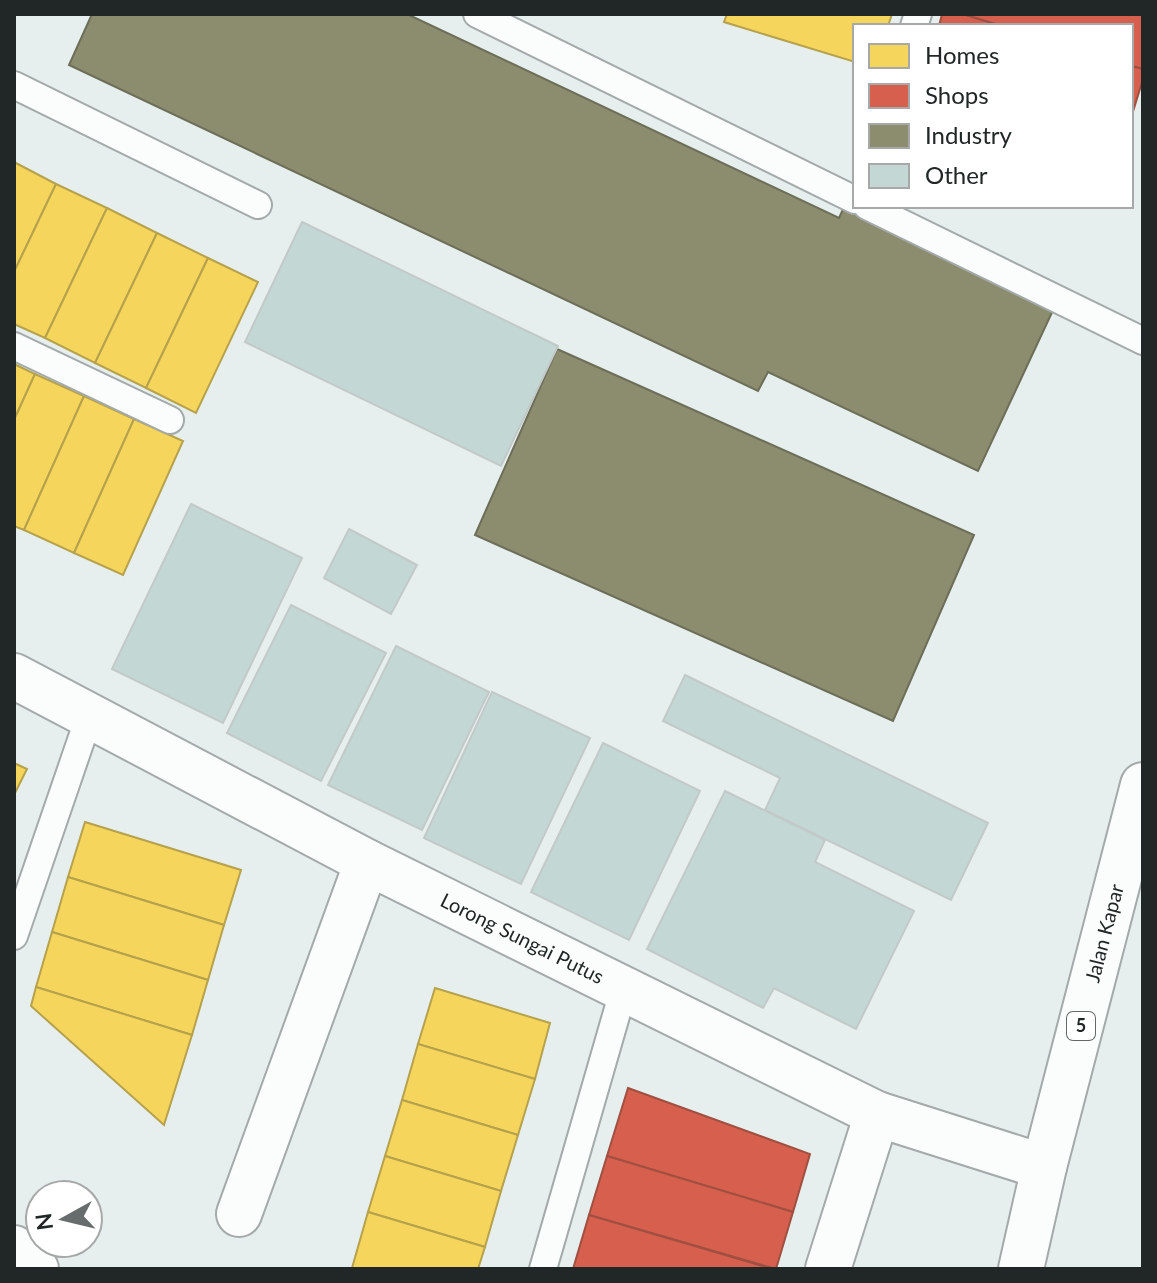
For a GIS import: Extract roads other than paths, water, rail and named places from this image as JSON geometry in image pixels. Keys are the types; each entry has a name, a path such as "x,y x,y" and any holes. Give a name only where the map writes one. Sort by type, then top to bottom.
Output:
{"main road":[{"name":"Lorong Sungai Putus","path":"14,676 367,862 877,1114 1044,1167"},
{"name":"Jalan Kapar","path":"1021,1269 1044,1167 1143,785"},
{"path":"239,1214 367,862"},
{"path":"828,1269 877,1114"},
{"path":"14,1248 36,1269"}],"lane":[{"path":"477,14 853,199"},
{"path":"14,85 258,205"},
{"path":"871,208 1143,341"},
{"path":"14,346 170,420"},
{"path":"14,936 89,717"},
{"path":"543,1269 624,988"}]}
